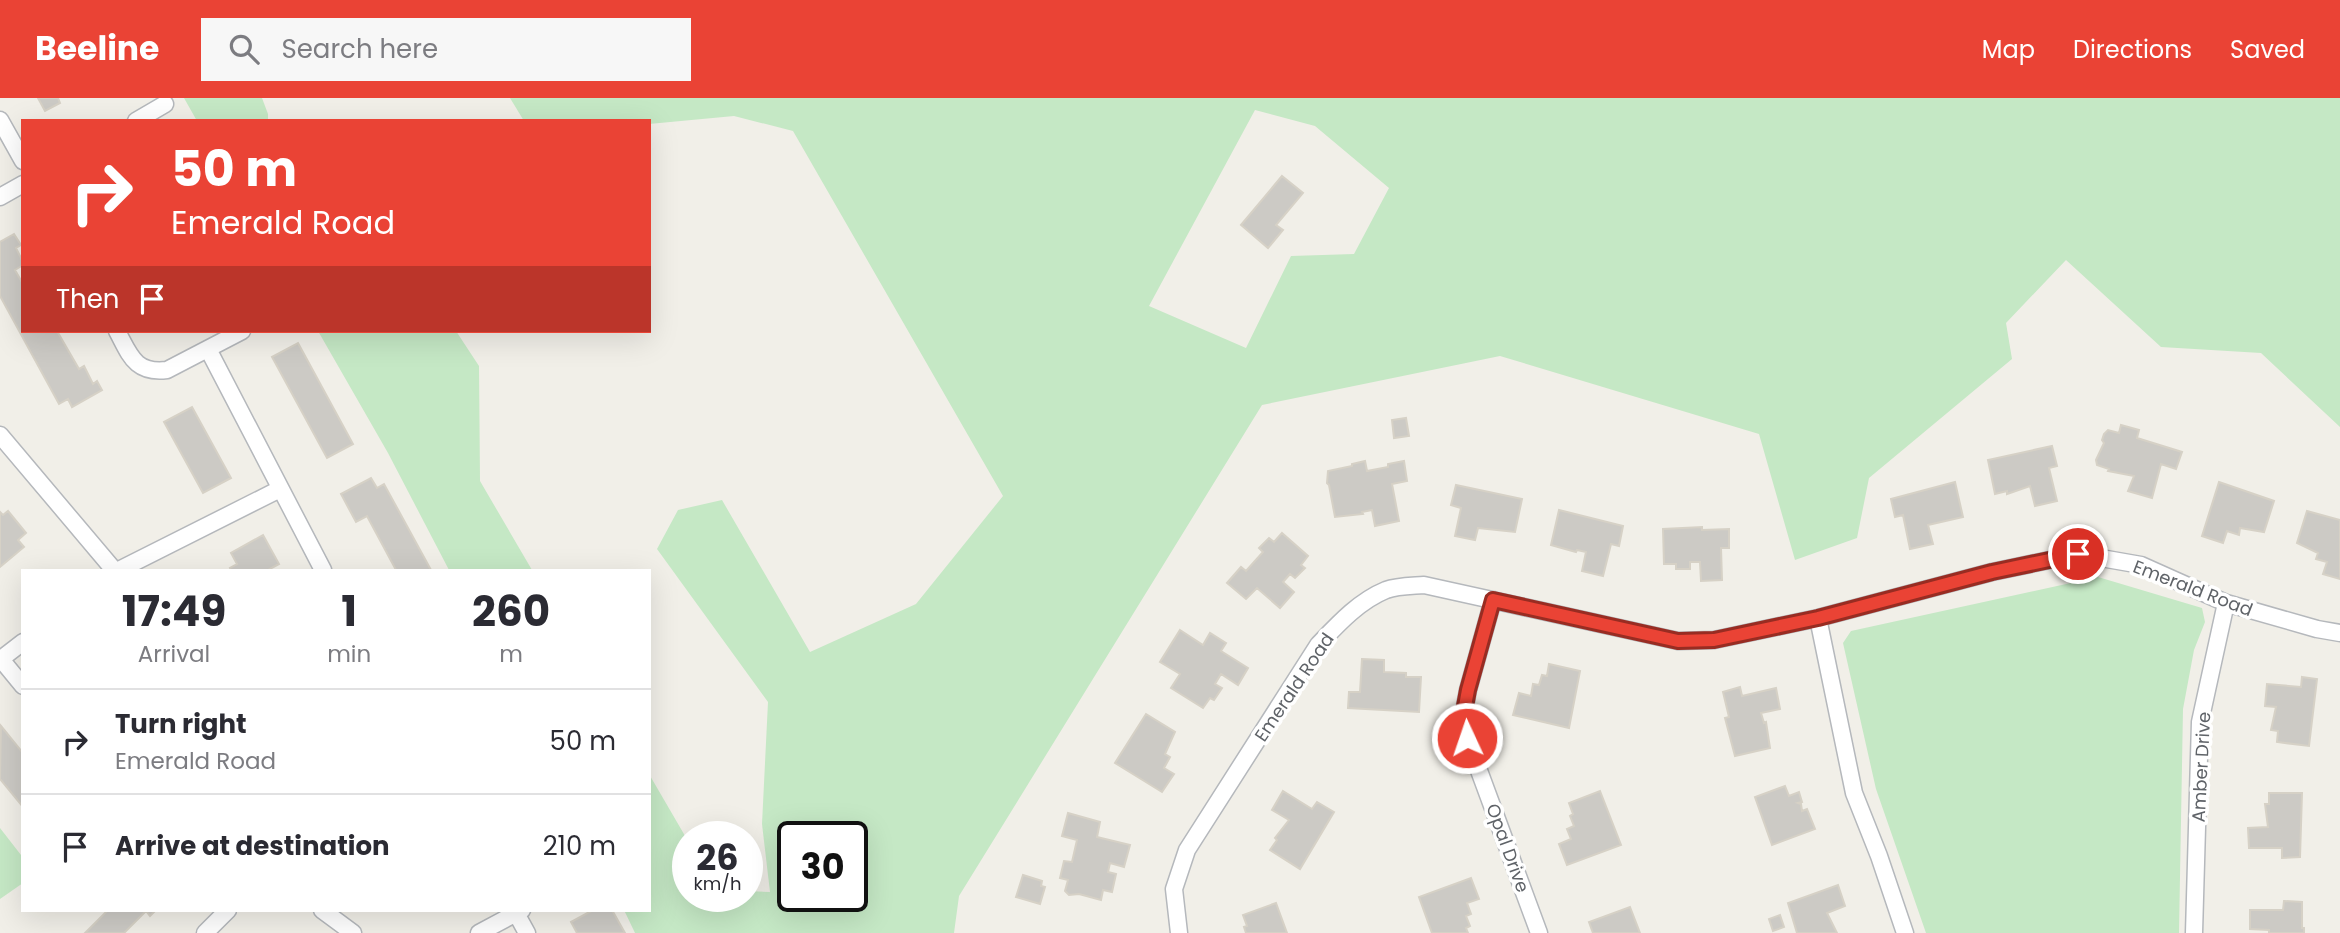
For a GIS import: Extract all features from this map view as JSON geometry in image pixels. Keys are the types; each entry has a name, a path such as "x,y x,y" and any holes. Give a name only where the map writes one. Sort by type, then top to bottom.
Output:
{"street":[{"path":"139,119 165,104"},
{"path":"0,120 21,157"},
{"path":"0,197 21,185"},
{"path":"118,333 134,361 155,372 167,370 238,333"},
{"path":"208,349 322,569"},
{"path":"0,435 116,569"},
{"path":"119,569 280,489"},
{"name":"Emerald Road","path":"1179,933 1174,889 1186,850 1318,645 1339,622 1363,603 1388,589 1424,585 1678,641 1714,640 1818,618 1992,572 2078,554 2141,565 2226,603 2340,634"},
{"name":"Opal Drive","path":"1493,600 1463,717 1467,738 1539,933"},
{"name":"Amber Drive","path":"2194,933 2200,722 2226,603"},
{"path":"1818,618 1854,793 1905,933"},
{"path":"21,643 0,658 21,684"},
{"path":"205,933 226,912"},
{"path":"325,912 353,933"},
{"path":"479,933 517,912"},
{"path":"519,912 527,933"}],"green space":[{"path":"184,98 262,98 268,114 268,119 196,119"},
{"path":"510,98 2340,98 2340,427 2261,353 2161,347 2066,260 2006,323 2012,359 1869,478 1857,538 1795,560 1759,434 1500,356 1262,405 959,896 954,933 635,933 625,912 651,912 651,777 676,821 672,821 672,912 763,912 763,892 770,892 762,821 768,702 657,549 678,510 722,500 810,652 916,604 1003,496 793,131 734,116 651,124 651,119 523,119","holes":["1255,110 1315,126 1389,188 1354,254 1291,256 1246,348 1149,306"]},
{"path":"319,333 457,333 479,366 480,481 531,569 448,569 388,453"},
{"path":"2098,577 2202,608 2205,622 2194,650 2183,709 2179,933 1926,933 1876,789 1843,643 1851,631"},
{"path":"0,828 21,855 21,884 0,899"}],"building":[{"path":"38,98 58,98 60,103 45,111"},
{"path":"1282,176 1303,193 1276,225 1283,230 1268,248 1241,225"},
{"path":"14,234 21,245 16,248 21,258 21,266 15,270 21,280 21,333 58,333 79,369 84,366 93,384 97,381 102,390 72,407 68,399 59,404 0,296 0,242"},
{"path":"298,343 353,444 327,458 272,357"},
{"path":"192,407 231,478 203,493 164,422"},
{"path":"1406,418 1409,436 1394,438 1392,420"},
{"path":"2121,425 2139,430 2137,438 2182,452 2176,469 2161,464 2152,498 2128,491 2134,476 2108,471 2109,469 2097,465 2104,434 2108,430 2119,433"},
{"path":"2052,446 2057,466 2049,468 2057,501 2035,506 2030,486 2007,494 2007,491 1995,494 1988,460"},
{"path":"1365,461 1367,471 1404,461 1407,481 1392,484 1399,521 1375,526 1372,510 1362,512 1363,514 1335,517 1327,483 1328,471"},
{"path":"371,478 377,488 384,484 430,569 395,569 367,516 356,522 341,494"},
{"path":"1955,482 1963,517 1928,525 1933,544 1910,549 1903,515 1895,517 1891,499"},
{"path":"2219,482 2274,501 2264,532 2240,528 2239,535 2227,531 2223,543 2202,536"},
{"path":"1456,485 1522,499 1515,532 1478,528 1475,540 1455,536 1461,508 1451,505"},
{"path":"1559,510 1623,526 1619,546 1611,544 1603,576 1582,571 1586,552 1551,545"},
{"path":"8,511 26,533 18,540 24,547 0,567 0,512 3,515"},
{"path":"2307,511 2340,520 2340,579 2323,574 2327,562 2316,559 2318,553 2297,543"},
{"path":"1702,527 1702,530 1729,529 1729,548 1721,548 1722,580 1701,581 1700,562 1690,562 1690,569 1676,569 1676,564 1664,564 1663,529"},
{"path":"1282,533 1308,556 1301,565 1305,568 1295,578 1290,574 1283,582 1294,592 1280,608 1257,588 1246,599 1227,583 1241,567 1246,571 1263,552 1259,548 1269,538 1274,542"},
{"path":"263,535 279,564 270,569 230,569 237,564 231,553"},
{"path":"1180,630 1203,645 1210,633 1226,643 1221,651 1248,668 1238,685 1221,674 1215,684 1222,688 1214,700 1210,698 1203,708 1171,688 1180,674 1160,662"},
{"path":"1362,659 1384,660 1384,672 1421,677 1419,712 1348,708 1349,692 1360,692"},
{"path":"1549,664 1580,671 1569,728 1513,715 1519,693 1531,696 1533,684 1539,685 1542,675 1547,676"},
{"path":"2302,677 2317,679 2309,746 2277,742 2278,731 2271,730 2276,707 2265,706 2267,684 2301,687"},
{"path":"1740,687 1742,696 1776,688 1780,709 1761,713 1764,723 1766,722 1770,748 1735,756 1725,718 1729,717 1723,692"},
{"path":"1146,714 1175,732 1165,754 1170,757 1164,768 1174,774 1162,792 1115,763"},
{"path":"1,726 21,751 21,805 0,779"},
{"path":"1785,786 1789,796 1799,792 1802,802 1798,803 1801,804 1802,811 1807,809 1815,829 1772,845 1755,797"},
{"path":"1283,791 1312,809 1317,802 1334,812 1300,869 1270,850 1277,840 1275,838 1289,820 1272,810"},
{"path":"1600,791 1621,845 1567,865 1559,844 1571,839 1567,829 1574,826 1569,803"},
{"path":"2269,793 2302,793 2300,857 2282,858 2282,848 2249,848 2248,828 2268,827 2265,804 2269,804"},
{"path":"1068,813 1100,822 1097,837 1130,845 1124,867 1110,863 1108,872 1116,874 1112,892 1103,890 1101,900 1079,894 1069,895 1065,891 1068,880 1060,878 1064,861 1072,862 1077,840 1062,836"},
{"path":"1023,875 1042,881 1041,886 1045,887 1040,904 1016,897"},
{"path":"1471,878 1479,899 1467,903 1471,914 1466,916 1470,926 1466,928 1468,933 1432,933 1419,897"},
{"path":"1838,885 1845,906 1827,913 1837,933 1797,933 1788,903"},
{"path":"2284,901 2302,902 2304,933 2269,933 2269,930 2250,929 2250,910 2283,910"},
{"path":"1276,903 1287,933 1246,933 1244,927 1247,926 1243,915"},
{"path":"1630,907 1640,933 1593,933 1589,922"},
{"path":"106,912 145,912 124,933 85,933"},
{"path":"589,912 613,912 625,933 577,933 571,922"},
{"path":"1780,915 1784,927 1773,931 1769,919"}],"route":[{"path":"1467,738 1463,717 1468,690 1493,600 1678,641 1714,640 1818,618 1992,572 2078,554"}]}
